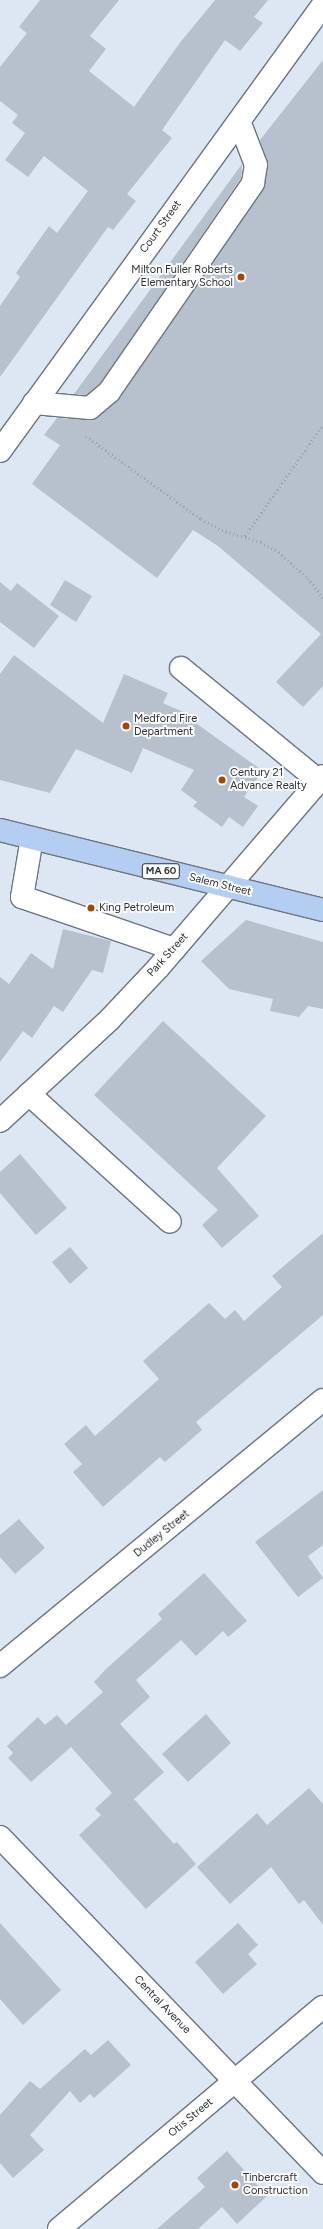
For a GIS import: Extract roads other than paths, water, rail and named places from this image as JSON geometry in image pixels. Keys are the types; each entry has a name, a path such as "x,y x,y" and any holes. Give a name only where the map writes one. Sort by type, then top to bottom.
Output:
{"main road":[{"name":"Salem Street","path":"0,830 227,888 323,910"}],"street":[{"name":"Court Street","path":"0,451 323,5"},
{"path":"34,403 90,408 109,392 253,183 256,165 239,121"},
{"path":"182,668 321,779"},
{"name":"Park Street","path":"0,1121 110,1019 174,949 321,779"},
{"path":"32,838 22,897 174,949"},
{"path":"29,1094 170,1222"},
{"name":"Dudley Street","path":"0,1666 323,1400"},
{"name":"Central Avenue","path":"0,1837 323,2173"},
{"name":"Otis Street","path":"59,2229 323,2007"}],"place":[{"name":"Milton Fuller Roberts Elementary School","path":"241,277"},
{"name":"Medford Fire Department","path":"126,726"},
{"name":"Century 21 Advance Realty","path":"222,780"},
{"name":"King Petroleum","path":"91,908"},
{"name":"Tinbercraft Construction","path":"235,2185"}]}
